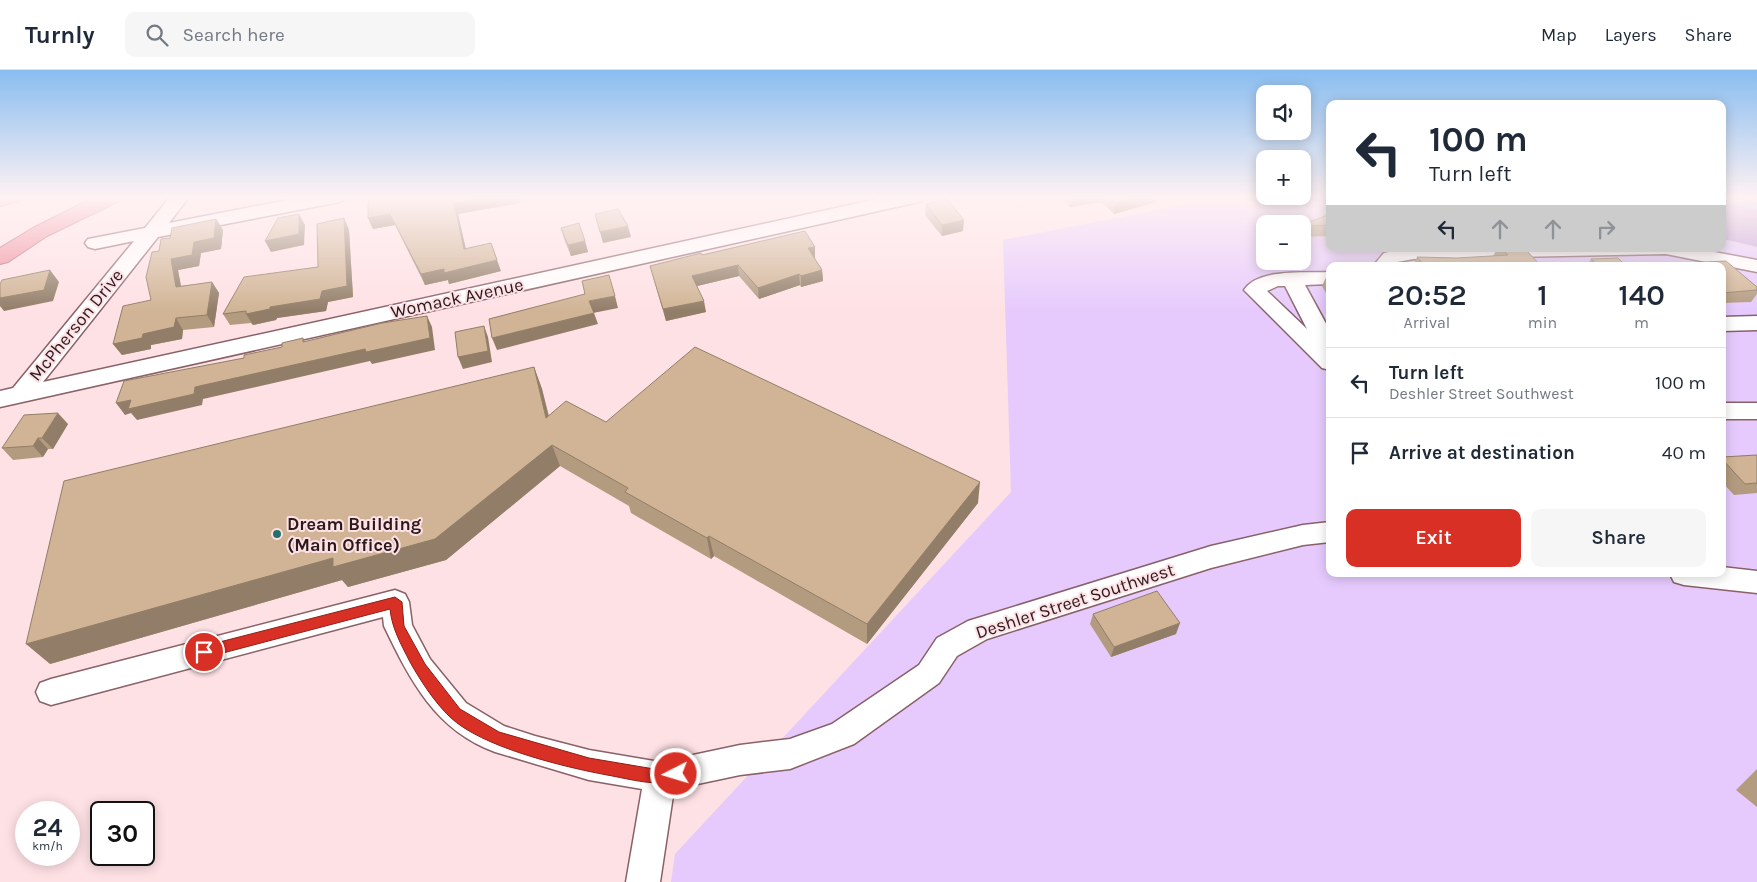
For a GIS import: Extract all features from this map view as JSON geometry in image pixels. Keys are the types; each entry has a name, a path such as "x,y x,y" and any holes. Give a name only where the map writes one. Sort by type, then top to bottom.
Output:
{"highway":[{"path":"0,256 35,235"}],"street":[{"path":"95,243 137,235"},
{"name":"McPherson Drive","path":"10,397 150,235"},
{"name":"Womack Avenue","path":"10,397 746,235"},
{"path":"1386,262 1391,258 1414,253 1478,252"},
{"path":"1542,252 1551,262"},
{"path":"1685,252 1757,266"},
{"path":"1326,278 1274,280 1254,290 1326,359"},
{"path":"1292,279 1318,326 1326,347"},
{"path":"1726,324 1757,323"},
{"path":"1726,411 1757,411"},
{"name":"Deshler Street Southwest","path":"50,692 395,602 398,626 420,668 455,714 495,738 536,751 589,765 660,777 740,760 790,754 843,734 929,674 947,646 978,630 1211,557 1303,535 1326,532"},
{"path":"1711,577 1757,582"},
{"path":"644,882 660,777"}],"shaded area":[{"path":"1029,235 1256,235 1256,270 1311,270 1311,235 1326,235 1326,252 1726,252 1726,240 1757,247 1757,882 671,882 675,854 1011,492 1003,240"},
{"path":"1726,235 1757,235 1757,247 1726,240"}],"building":[{"path":"171,235 214,235 214,238 194,242 192,255 171,259 176,287 212,282 207,315 176,318 174,327 143,334 142,338 113,344 123,306 151,300 146,277 152,252 159,251 161,239 170,238"},
{"path":"268,235 295,235 265,241"},
{"path":"317,235 345,235 347,286 322,291 320,299 270,307 270,309 246,314 246,311 223,314 244,277 318,267"},
{"path":"401,235 461,235 464,249 491,243 497,260 444,273 444,269 421,274"},
{"path":"564,235 583,235 585,241 568,245"},
{"path":"788,235 807,235 815,247 808,248 822,270 801,276 799,274 758,288 738,265 692,276 704,301 663,309 650,266 701,253 702,255"},
{"path":"1505,252 1528,252 1537,262 1421,262 1417,257 1457,258 1508,255"},
{"path":"1618,258 1622,262 1594,262 1591,259"},
{"path":"1726,261 1757,287 1757,290 1726,293 1726,262 1705,262"},
{"path":"50,270 44,290 0,298 0,284 2,280"},
{"path":"609,275 615,296 589,301 594,313 492,338 489,319 585,294 582,281"},
{"path":"427,316 430,338 366,352 365,349 195,387 194,394 128,409 131,400 116,403 124,381 244,358 244,355 282,347 282,343 303,338 303,342 382,323"},
{"path":"484,326 488,351 458,357 455,332"},
{"name":"Dream Building (Main Office)","path":"695,347 980,482 867,624 709,536 707,538 625,492 628,488 552,445 435,539 333,567 333,558 26,644 64,481 534,367 546,418 566,401 606,422"},
{"path":"58,413 42,438 38,438 33,446 2,448 24,415"},
{"path":"1757,455 1757,483 1745,484 1726,463 1726,457"},
{"path":"1157,591 1180,623 1114,647 1093,614"}],"place":[{"name":"Dream Building (Main Office)","path":"277,534"}],"route":[{"path":"204,652 395,602 398,626 410,644 420,668 438,689 455,714 495,738 536,751 589,765 660,777 676,774"}]}
